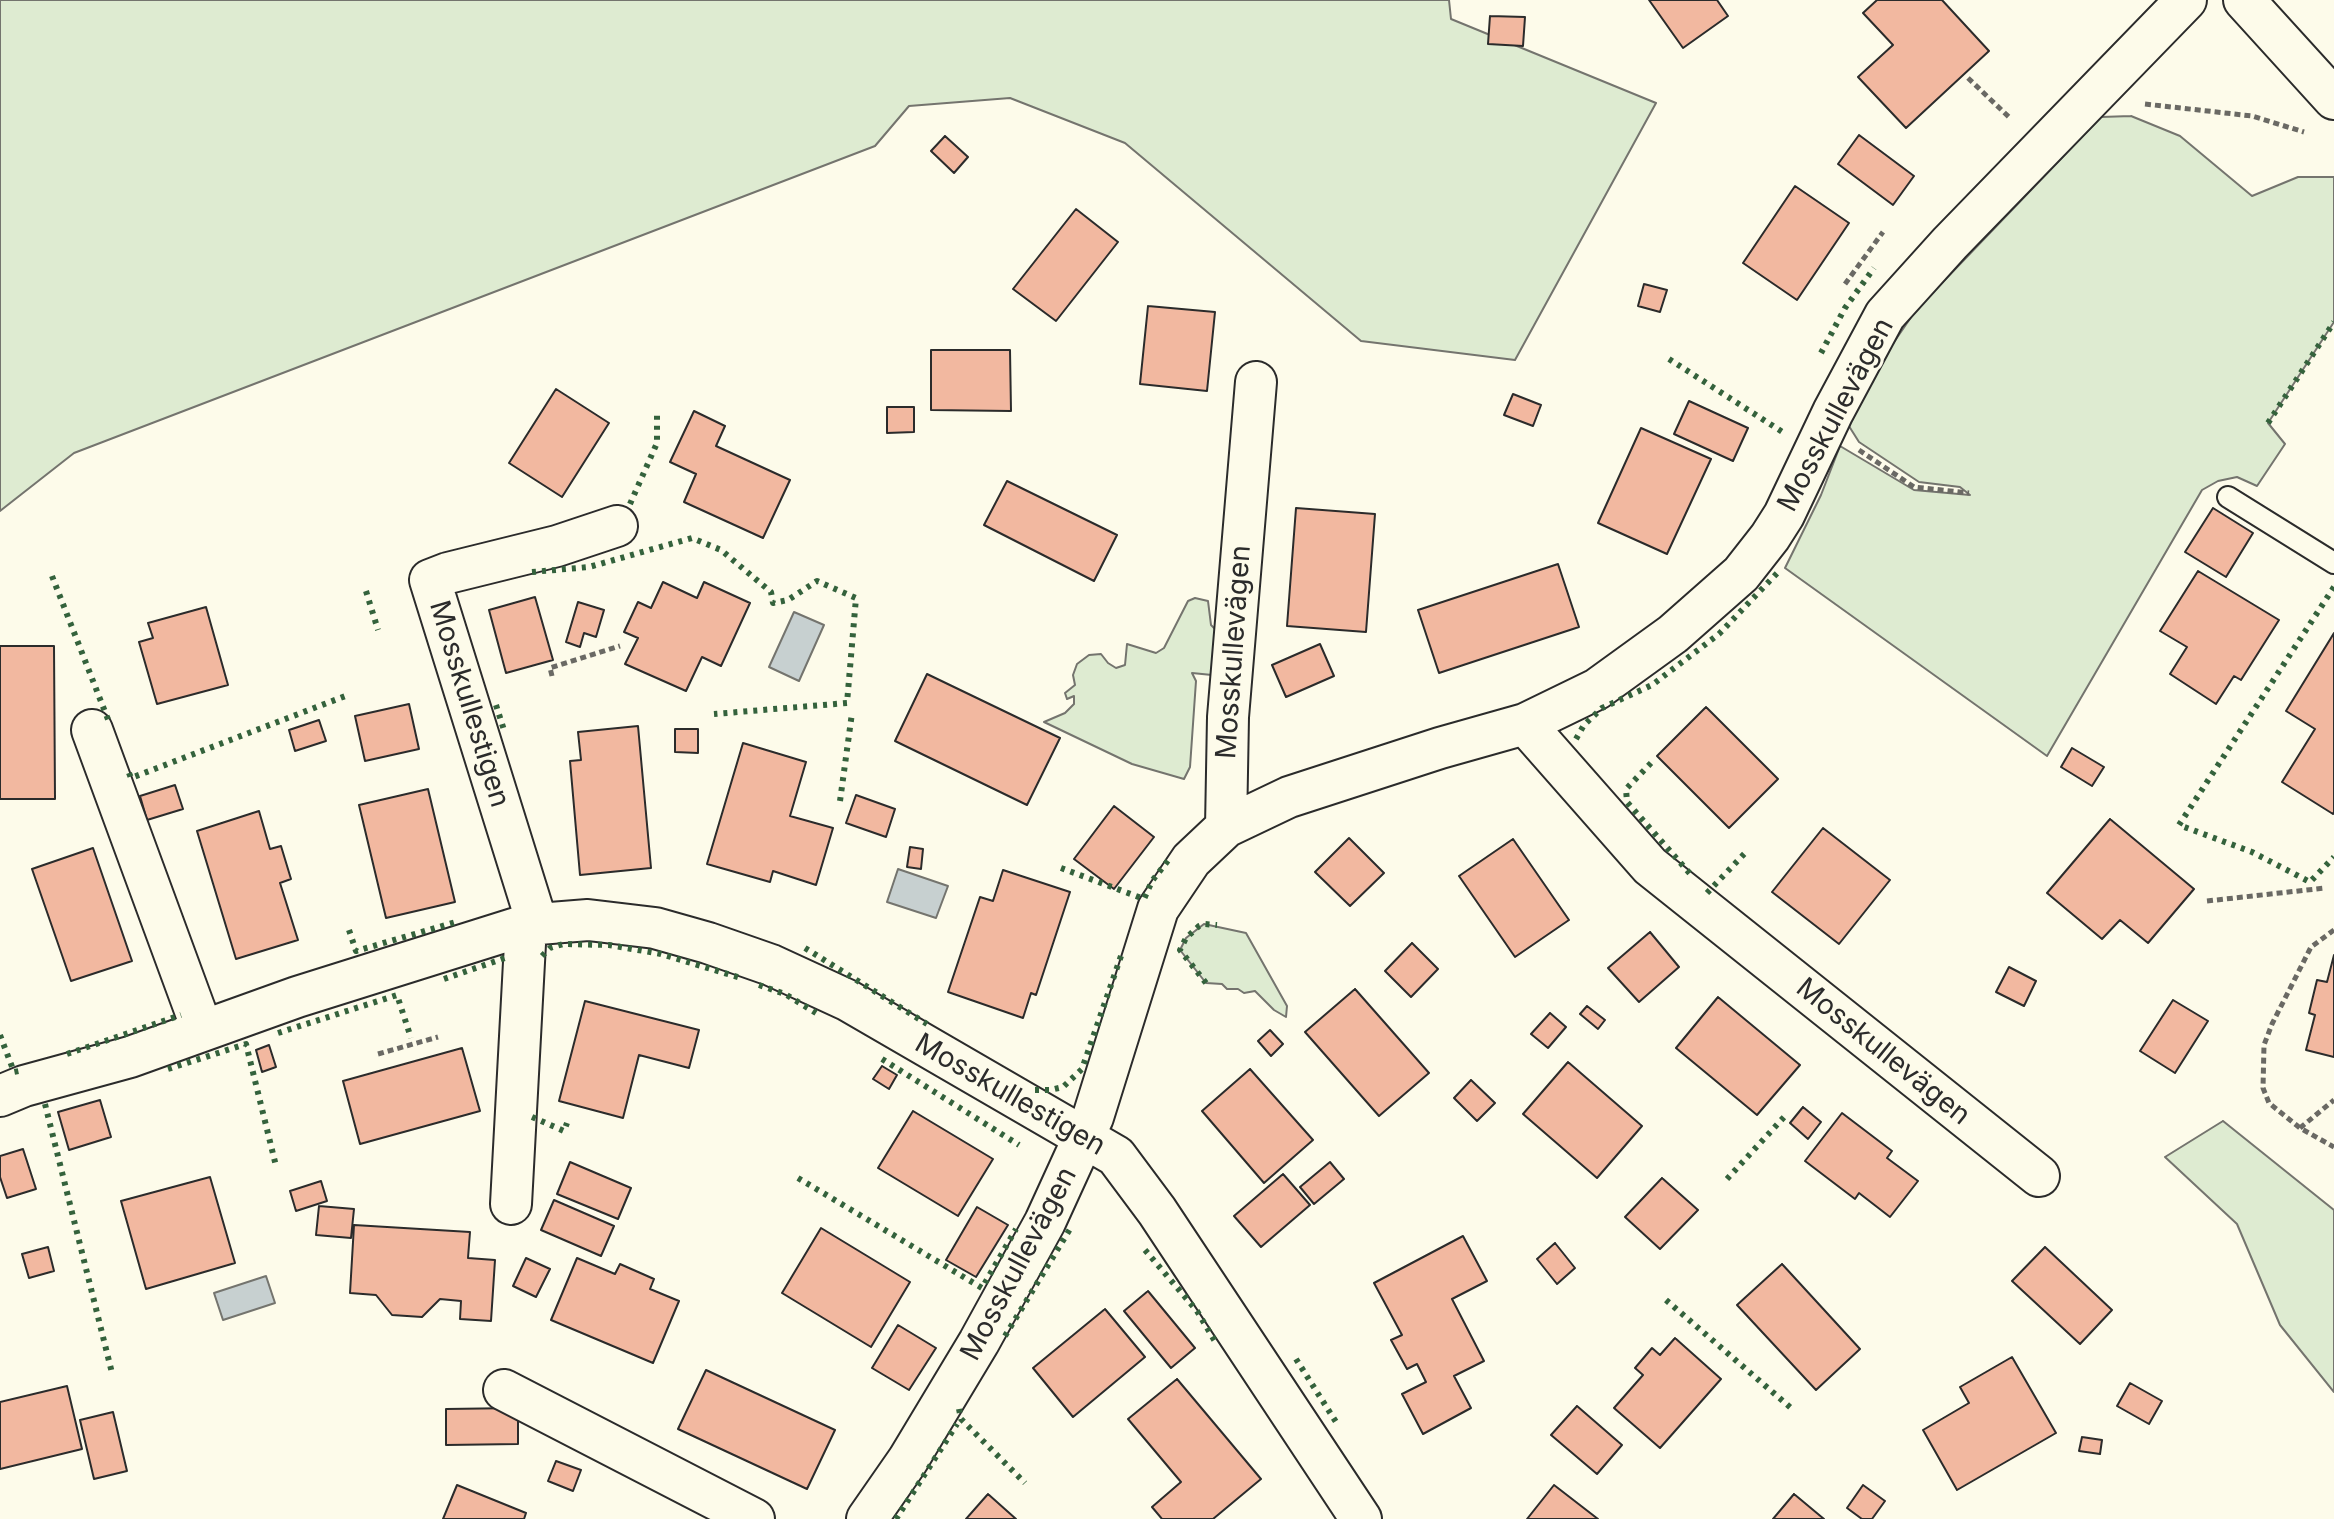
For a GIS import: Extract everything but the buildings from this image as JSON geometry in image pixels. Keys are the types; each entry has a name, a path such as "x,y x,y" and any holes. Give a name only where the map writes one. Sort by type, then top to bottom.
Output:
{"street":[{"name":"Mosskullevägen","path":"867,1519 908,1460 979,1342 1045,1222 1084,1140 1120,1037 1158,909 1191,860 1226,827 1289,797 1525,724 1597,689 1673,634 1741,574 1784,515 1885,315 1950,243 2186,0"},
{"path":"2244,0 2334,99"},
{"name":"Mosskullevägen","path":"1226,827 1228,717 1256,382"},
{"name":"Mosskullestigen","path":"511,1204 531,924 430,580 557,546 617,526"},
{"name":"Mosskullevägen","path":"1525,724 1650,866 2039,1176"},
{"path":"92,730 202,1029"},
{"name":"Mosskullestigen","path":"0,1096 24,1086 130,1057 202,1029 531,924 588,920 655,928 771,965 847,1000 1116,1156 1157,1211 1361,1519"},
{"path":"504,1390 754,1519"}],"lane":[{"path":"2228,497 2334,563"}],"path":[{"path":"1968,78 2042,148"},
{"path":"2089,99 2252,116 2306,132"},
{"path":"1845,284 1883,232"},
{"path":"1826,427 1914,487 1969,493"},
{"path":"552,676 550,668 620,646"},
{"path":"2207,901 2325,888"},
{"path":"2334,930 2311,947 2264,1045 2263,1088 2269,1103 2300,1128 2334,1147"},
{"path":"378,1054 438,1037"},
{"path":"2300,1128 2334,1100"}],"green space":[{"path":"0,0 1449,0 1451,19 1656,103 1515,360 1361,341 1125,143 1010,98 909,106 875,146 74,453 0,511"},
{"path":"2131,116 2180,136 2252,196 2298,177 2334,177 2334,322 2268,423 2285,444 2257,486 2237,477 2218,481 2202,490 2047,756 1785,568 1821,495 1840,446 1914,490 1970,495 1960,487 1919,482 1859,442 1847,423 1881,361 1916,310 2101,117"},
{"path":"1195,598 1208,601 1211,625 1219,633 1212,675 1192,673 1196,681 1190,767 1184,779 1132,764 1044,722 1065,713 1074,704 1074,696 1067,699 1065,693 1075,685 1073,675 1077,664 1089,655 1101,654 1116,668 1125,665 1127,644 1156,653 1164,648 1188,601"},
{"path":"1204,924 1246,933 1287,1006 1286,1017 1255,991 1244,993 1238,989 1227,989 1222,984 1206,983 1180,950 1186,938"},
{"path":"2223,1121 2334,1210 2334,1392 2280,1325 2237,1224 2165,1157"}],"shaded area":[{"path":"794,612 824,625 799,681 769,667"},
{"path":"898,869 948,886 936,918 887,902"},
{"path":"266,1276 275,1303 223,1320 214,1293"}],"hedge":[{"path":"1821,353 1845,308 1874,268"},
{"path":"2268,423 2334,322"},
{"path":"1669,359 1784,433"},
{"path":"630,504 657,443 657,415"},
{"path":"532,572 589,567 692,538 721,550 771,592 773,603 788,600 817,581 856,598 847,703 714,714"},
{"path":"1576,739 1584,725 1602,708 1652,685 1719,634 1781,569"},
{"path":"52,576 109,722"},
{"path":"2334,587 2179,825 2252,852 2310,882 2334,857"},
{"path":"366,591 378,630"},
{"path":"129,773 131,778 348,695"},
{"path":"496,705 504,730"},
{"path":"840,801 852,713"},
{"path":"1651,763 1626,789 1627,802 1692,876"},
{"path":"1707,893 1745,853"},
{"path":"1061,868 1144,899 1152,881 1170,858"},
{"path":"349,930 356,951 456,922"},
{"path":"1206,983 1180,950 1186,938 1199,926 1217,925"},
{"path":"542,956 550,948 563,944 609,945 661,954 741,978"},
{"path":"805,948 927,1024"},
{"path":"1035,1090 1063,1087 1082,1069 1121,956"},
{"path":"444,979 508,957"},
{"path":"759,985 785,994 816,1013"},
{"path":"278,1033 397,995 411,1038"},
{"path":"67,1054 181,1015"},
{"path":"0,1035 14,1072 19,1071"},
{"path":"168,1069 246,1044 276,1166"},
{"path":"882,1059 1019,1145"},
{"path":"45,1104 112,1373"},
{"path":"1727,1179 1785,1116"},
{"path":"532,1117 564,1131 567,1123"},
{"path":"798,1178 982,1288 1016,1229"},
{"path":"1005,1336 1070,1229"},
{"path":"1145,1250 1197,1311 1216,1343"},
{"path":"1666,1300 1791,1408"},
{"path":"1296,1359 1336,1422"},
{"path":"959,1409 961,1419 1025,1483"},
{"path":"896,1519 957,1424"}]}
